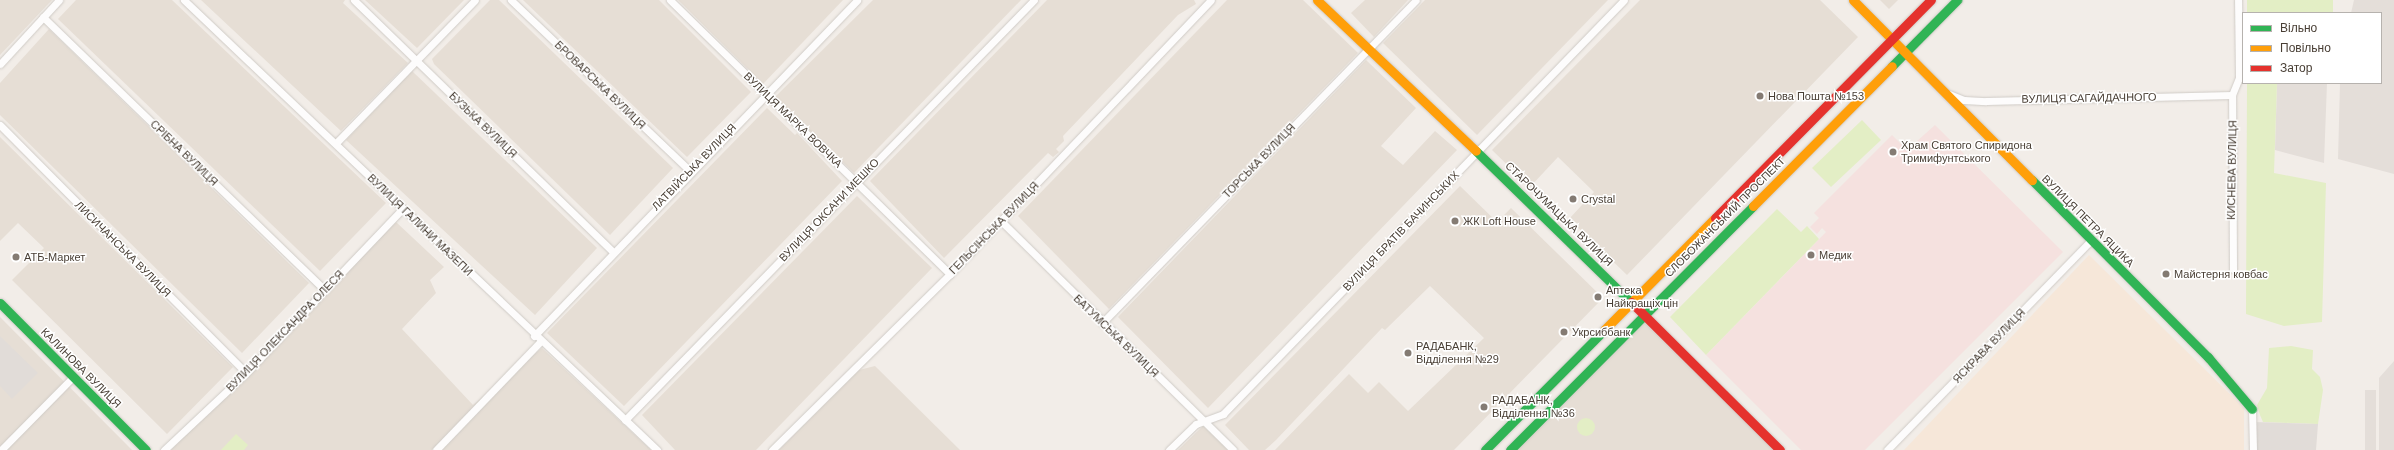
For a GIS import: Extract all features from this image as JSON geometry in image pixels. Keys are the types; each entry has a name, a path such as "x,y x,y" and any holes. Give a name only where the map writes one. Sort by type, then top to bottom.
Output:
{"main road":[{"name":"СТАРОЧУМАЦЬКА ВУЛИЦЯ","path":"1317,0 1477,152 1780,450"},
{"name":"ВУЛИЦЯ ПЕТРА ЯЦИКА","path":"1853,0 1947,93 2090,242 2208,357 2252,409"},
{"name":"СЛОБОЖАНСЬКИЙ ПРОСПЕКТ","path":"1485,450 1931,0"},
{"name":"СЛОБОЖАНСЬКИЙ ПРОСПЕКТ","path":"1510,450 1957,0"},
{"name":"КАЛИНОВА ВУЛИЦЯ","path":"0,304 146,450"}],"street":[{"path":"0,64 59,0"},
{"name":"ВУЛИЦЯ ГАЛИНИ МАЗЕПИ","path":"184,0 336,144 540,342 657,450"},
{"name":"БУЗЬКА ВУЛИЦЯ","path":"354,0 612,251"},
{"path":"336,144 475,0"},
{"name":"БРОВАРСЬКА ВУЛИЦЯ","path":"511,0 690,171"},
{"name":"ВУЛИЦЯ МАРКА ВОВЧКА","path":"670,0 765,95 857,181 950,274"},
{"name":"ЛАТВІЙСЬКА ВУЛИЦЯ","path":"534,336 612,251 857,0"},
{"name":"ВУЛИЦЯ ОКСАНИ МЕШКО","path":"625,420 1034,0"},
{"name":"ГЕЛЬСІНСЬКА ВУЛИЦЯ","path":"772,450 950,274 1211,0"},
{"name":"ТОРСЬКА ВУЛИЦЯ","path":"1102,323 1416,0"},
{"name":"ВУЛИЦЯ БРАТІВ БАЧИНСЬКИХ","path":"1169,450 1196,424 1205,422 1223,414 1624,0"},
{"name":"КИСНЕВА ВУЛИЦЯ","path":"2233,269 2232,95 2239,78 2238,0"},
{"name":"СРІБНА ВУЛИЦЯ","path":"43,17 325,290"},
{"name":"ВУЛИЦЯ САГАЙДАЧНОГО","path":"1947,93 1964,100 1986,101 2232,95"},
{"name":"ЛИСИЧАНСЬКА ВУЛИЦЯ","path":"0,125 246,373"},
{"name":"ВУЛИЦЯ ОЛЕКСАНДРА ОЛЕСЯ","path":"164,450 246,373 402,209"},
{"name":"БАТУМСЬКА ВУЛИЦЯ","path":"1001,220 1102,323 1234,450"},
{"name":"ЯСКРАВА ВУЛИЦЯ","path":"1887,450 2090,242"},
{"path":"440,449 540,342"},
{"path":"1,450 73,377"},
{"path":"2252,409 2253,450"}],"shaded area":[{"path":"0,0 52,0 0,55"},
{"path":"76,0 172,0 386,203 320,271 58,19"},
{"path":"201,0 345,0 343,3 408,63 341,131"},
{"path":"365,0 464,0 417,48"},
{"path":"490,0 499,0 673,168 610,235 434,64 432,59"},
{"path":"523,0 659,0 751,92 687,157"},
{"path":"678,0 843,0 763,84"},
{"path":"873,0 1021,0 854,173 775,97"},
{"path":"1047,0 1194,0 1196,4 1178,15 1063,136 1064,141 1056,149 1059,152 1053,157 1048,153 944,258 870,181"},
{"path":"1227,0 1303,0 1358,53 1109,309 1018,216"},
{"path":"1365,0 1408,0 1374,37 1351,13"},
{"path":"1425,0 1608,0 1477,135 1383,43"},
{"path":"1640,0 1820,0 1858,37 1627,275 1569,219 1594,192 1558,157 1530,187 1492,150"},
{"path":"1880,0 1898,0 1889,9"},
{"path":"2354,0 2394,0 2394,174 2338,159 2340,84 2382,84 2382,12 2351,12"},
{"path":"49,29 309,283 242,353 0,115 0,83"},
{"path":"1366,60 1416,108 1381,146 1403,165 1435,131 1457,150 1208,408 1118,317"},
{"path":"412,71 597,248 535,315 346,140"},
{"path":"2277,84 2327,84 2324,163 2275,150"},
{"path":"767,108 795,135 797,133 842,181 624,406 547,333"},
{"path":"1935,125 2063,252 1865,450 1801,450 1706,355 1826,232 1822,228 1817,234 1810,227 1819,218 1814,213 1892,135 1907,150"},
{"path":"0,137 233,367 167,434 12,280 44,248 18,223 0,241"},
{"path":"1460,186 1497,222 1511,208 1603,298 1454,450 1275,450 1349,374 1368,393 1379,382 1408,411 1484,338 1430,286 1385,330 1382,328 1265,450 1249,450 1225,425"},
{"path":"857,196 932,268 756,450 675,450 642,415"},
{"path":"396,222 444,267 430,280 436,293 402,329 473,405 542,348 651,450 171,450"},
{"path":"2089,255 2244,408 2244,450 1904,450"},
{"path":"0,317 132,450 0,450"},
{"path":"1643,321 1774,450 1516,450"},
{"path":"0,336 38,373 12,399 0,386"},
{"path":"2394,361 2394,450 2379,450 2379,378"},
{"path":"875,366 960,450 779,450 859,370"},
{"path":"2365,390 2376,390 2376,450 2365,450"},
{"path":"2253,422 2318,424 2316,450 2253,450"},
{"path":"1203,426 1228,450 1178,450"}],"green space":[{"path":"2247,0 2333,0 2333,12 2247,12"},
{"path":"2247,84 2277,84 2274,173 2326,183 2322,322 2284,326 2246,314"},
{"path":"1862,120 1881,140 1831,187 1812,168"},
{"path":"1777,209 1801,232 1807,226 1819,239 1706,355 1670,317"},
{"path":"2291,346 2313,350 2312,369 2320,377 2323,390 2318,424 2263,422 2260,415 2257,405 2267,388 2269,348"},
{"path":"1586,418 1592,421 1595,427 1592,433 1586,436 1580,433 1577,427 1580,421"},
{"path":"236,434 248,445 244,450 221,450"}],"traffic: fast":[{"path":"1892,66 1957,0"},
{"path":"1476,151 1631,302"},
{"path":"2032,180 2208,357 2252,409"},
{"path":"1510,450 1753,206"},
{"path":"0,303 146,450"},
{"path":"1485,450 1604,330"}],"traffic: slow":[{"path":"1317,0 1476,151"},
{"path":"1853,0 2032,180"},
{"path":"1753,206 1892,66"},
{"path":"1604,330 1715,218"}],"traffic: jam":[{"path":"1715,218 1931,0"},
{"path":"1631,302 1780,450"}],"place":[{"name":"Нова Пошта №153","path":"1760,96"},
{"name":"Храм Святого Спиридона Тримифунтського","path":"1893,152"},
{"name":"Crystal","path":"1573,199"},
{"name":"ЖК Loft House","path":"1455,221"},
{"name":"Медик","path":"1811,255"},
{"name":"АТБ-Маркет","path":"16,257"},
{"name":"Майстерня ковбас","path":"2166,274"},
{"name":"Аптека Найкращiх цiн","path":"1598,297"},
{"name":"Укрсиббанк","path":"1564,332"},
{"name":"РАДАБАНК, Відділення №29","path":"1408,353"},
{"name":"РАДАБАНК, Відділення №36","path":"1484,407"}]}
